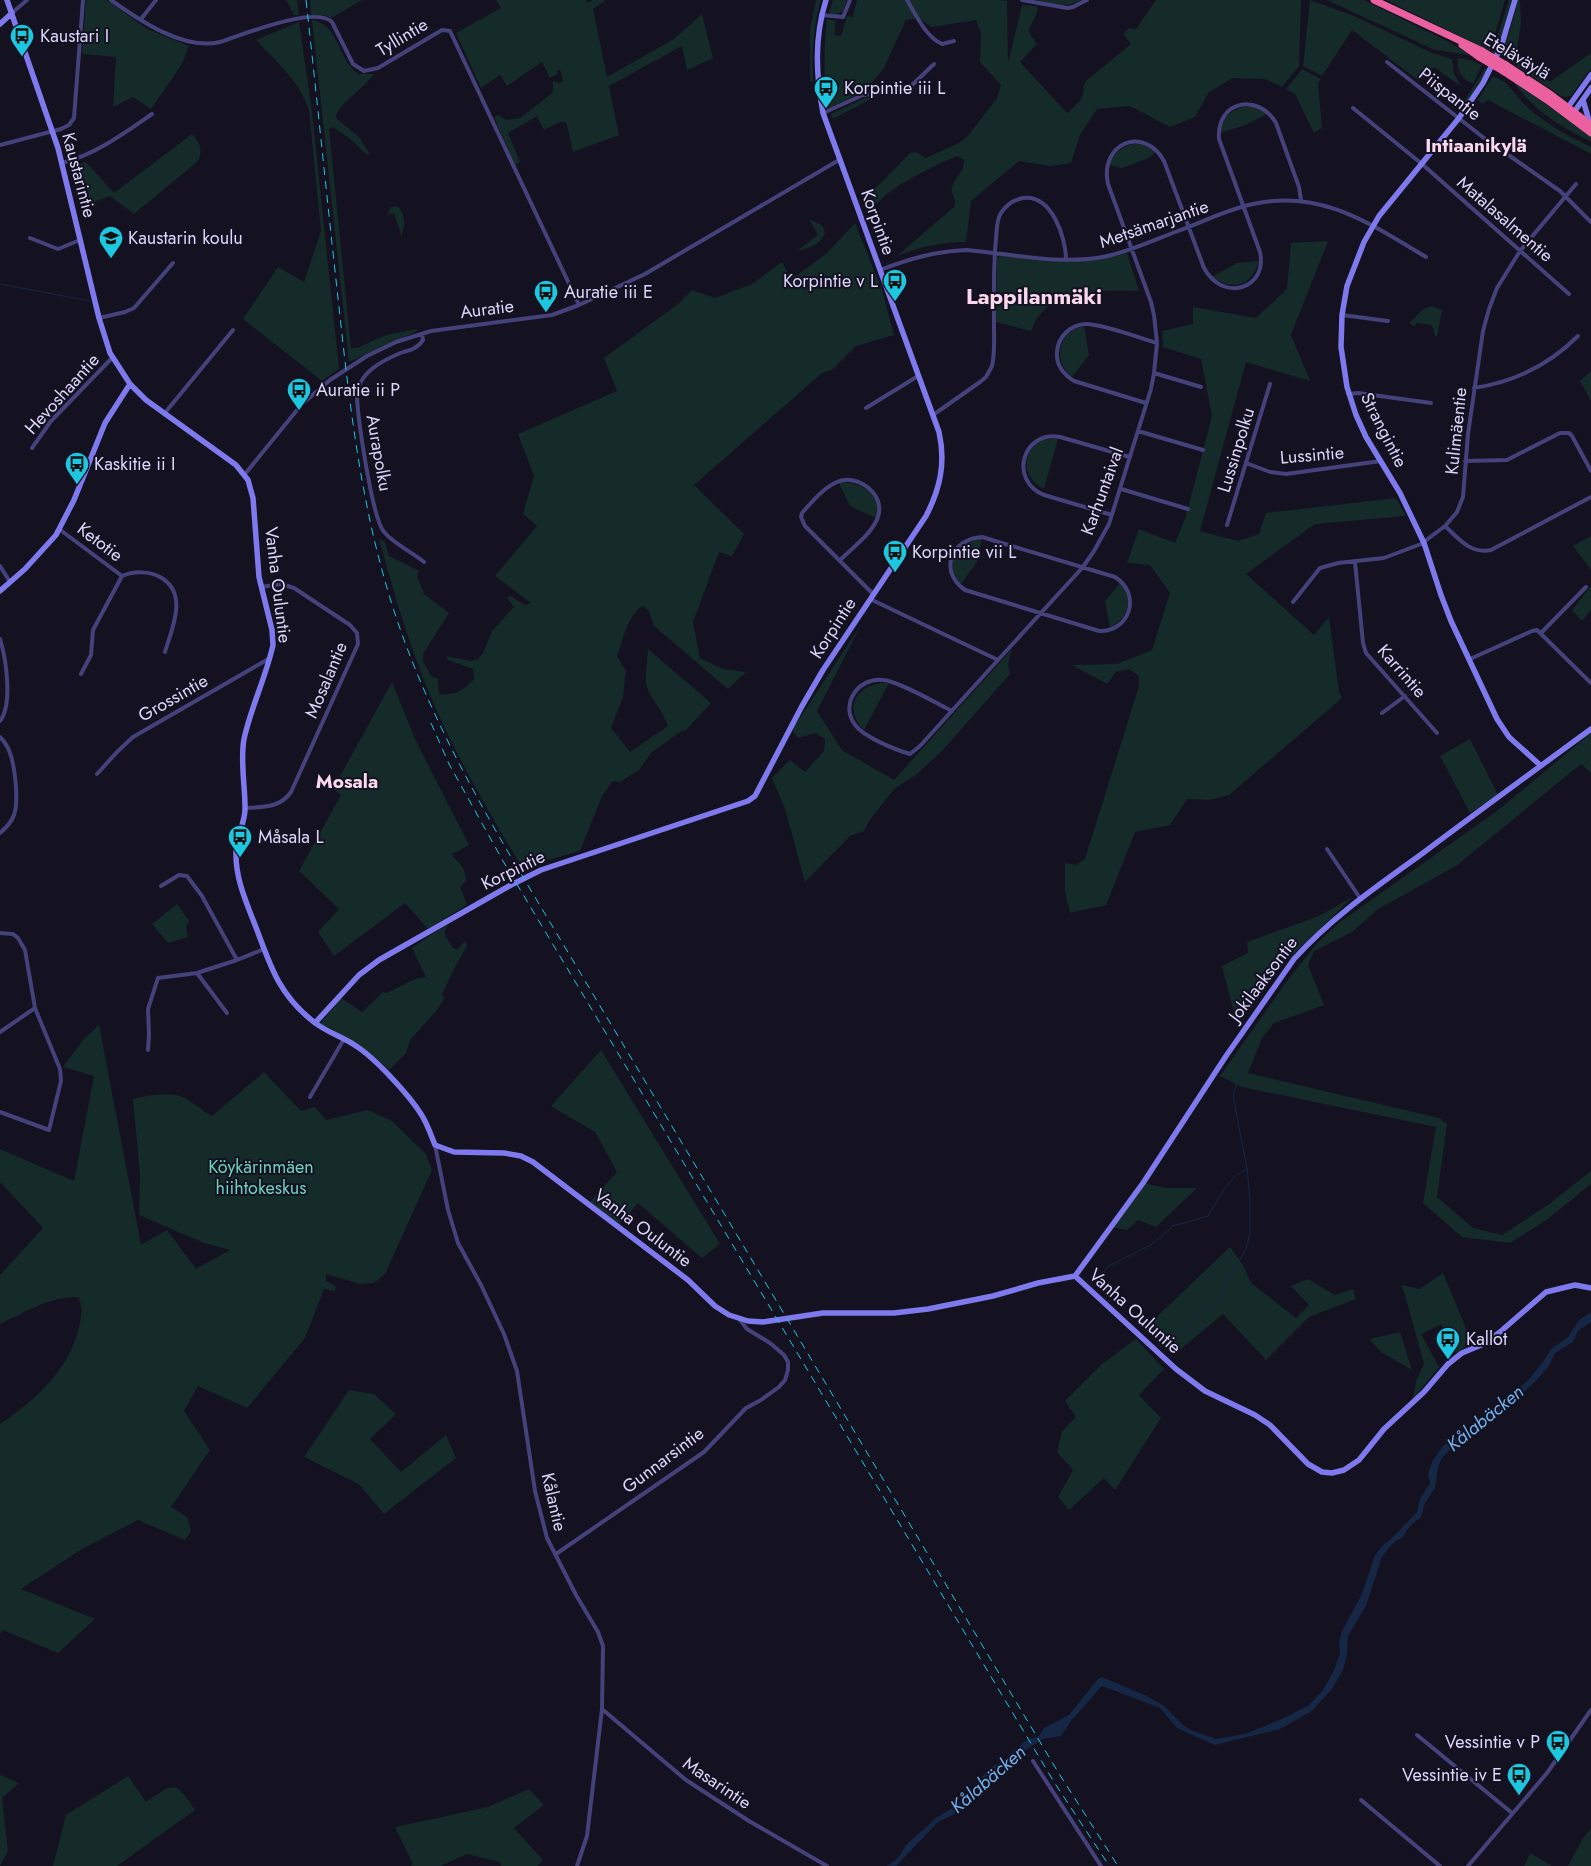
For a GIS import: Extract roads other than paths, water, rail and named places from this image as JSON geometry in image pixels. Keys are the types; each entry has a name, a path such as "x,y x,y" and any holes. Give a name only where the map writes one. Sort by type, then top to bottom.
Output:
{"highway":[{"name":"Eteläväylä","path":"1374,0 1449,36 1481,54 1569,112"},
{"path":"1569,112 1591,125"},
{"path":"1569,112 1591,133"}],"street":[{"name":"Kaustarintie","path":"7,0 62,163 105,344 130,384"},
{"path":"0,24 26,0"},
{"path":"0,145 52,132 69,125 74,118 83,0"},
{"name":"Tyllintie","path":"111,0 157,28 199,45 210,45 302,17 326,17 332,22 353,64 364,71 378,68 442,30 450,32 578,305"},
{"path":"141,19 156,0"},
{"name":"Korpintie","path":"315,1023 359,975 378,960 511,885 548,868 748,801 755,796 802,706 926,516 936,494 942,473 941,442 933,415 822,113 819,92 817,42 821,15 826,0"},
{"path":"821,15 843,17 850,0"},
{"path":"907,0 921,23 936,40 942,44 954,41"},
{"path":"1022,0 1066,8 1073,7 1087,0"},
{"name":"Strangintie","path":"1515,0 1501,47 1488,73 1459,118 1373,225 1357,257 1347,286 1342,315 1341,347 1348,394 1366,437 1400,493 1424,543 1441,595 1501,727 1509,737 1540,765"},
{"name":"Piispantie","path":"1386,62 1484,138 1560,191 1591,222"},
{"path":"822,113 863,95 908,89 934,64"},
{"path":"1569,112 1591,75"},
{"path":"1569,112 1583,100 1591,88"},
{"path":"1583,100 1591,125"},
{"name":"Karhuntaival","path":"952,711 895,683 879,680 866,683 854,692 850,700 849,709 853,723 863,732 910,754 920,746 952,711 998,660 1039,613 1082,567 1101,540 1121,489 1146,403 1154,373 1157,343 1152,308 1108,184 1106,171 1112,152 1128,143 1144,142 1154,147 1161,155 1204,268 1210,278 1217,284 1227,288 1246,286 1255,279 1262,261 1222,148 1219,126 1227,112 1236,106 1247,104 1262,108 1269,113 1276,123 1299,187 1301,200"},
{"name":"Matalasalmentie","path":"1353,108 1422,164 1569,294"},
{"path":"62,163 83,157 102,147 152,114"},
{"name":"Auratie","path":"245,474 294,413 330,380 366,356 396,342 442,329 552,314 578,305 645,274 839,160"},
{"name":"Kulimäentie","path":"1293,602 1320,568 1338,563 1384,558 1424,543 1453,518 1461,504 1474,388 1488,309 1497,288 1520,251 1576,184"},
{"path":"933,415 980,382 986,377 992,366 994,253 998,221 1008,204 1026,198 1040,201 1050,209 1065,247 1066,260"},
{"name":"Metsämarjantie","path":"880,270 928,254 952,250 1066,260 1105,256 1243,207 1273,200 1301,200 1333,207 1373,225 1426,257"},
{"path":"30,238 58,248 80,240"},
{"path":"99,318 134,308 173,263"},
{"path":"1342,315 1388,322"},
{"path":"1146,403 1074,381 1061,368 1057,351 1067,331 1083,324 1092,324 1157,343"},
{"path":"164,414 232,330"},
{"name":"Aurapolku","path":"422,334 423,340 417,347 391,358 365,374 357,386 357,397 373,500 381,527 387,536 424,562"},
{"path":"1474,388 1506,380 1544,363 1562,351 1578,336"},
{"name":"Hevoshaantie","path":"32,448 51,422 112,358"},
{"path":"1154,373 1201,387"},
{"path":"866,408 918,376"},
{"path":"0,591 41,551 59,529 74,500 105,423 130,384"},
{"name":"Vanha Ouluntie","path":"130,384 164,414 230,460 245,474 253,498 259,577 272,630 273,645 244,741 242,765 245,808 236,848 236,858 243,895 275,977 301,1011 315,1023 367,1054 412,1100 422,1115 435,1145 454,1152 504,1153 521,1156 533,1162 688,1280 715,1306 729,1315 748,1321 763,1322 823,1313 894,1313 919,1310 993,1296 1038,1283 1075,1276 1176,1368 1205,1391 1255,1415 1270,1425 1308,1464 1322,1472 1332,1473 1344,1470 1359,1460 1384,1429 1424,1392 1448,1364 1462,1353 1486,1343 1546,1292 1567,1286 1582,1285 1591,1288"},
{"name":"Lussinpolku","path":"1227,525 1270,384"},
{"path":"1348,394 1358,393 1431,402"},
{"path":"1138,431 1203,450"},
{"path":"1465,461 1507,460 1565,432 1572,436 1591,471"},
{"path":"1112,515 1036,490 1029,484 1025,476 1024,457 1035,443 1042,438 1051,436 1130,457"},
{"name":"Lussintie","path":"1246,463 1270,472 1286,474 1381,461"},
{"path":"840,560 876,522 879,514 877,498 872,491 856,482 842,480 820,495 802,513 800,517 805,526 840,560 872,596 998,660"},
{"path":"1121,489 1188,509"},
{"path":"1445,526 1471,548 1482,551 1491,550 1591,497"},
{"name":"Ketotie","path":"59,529 122,576 136,573 155,574 170,584 174,591 177,608 165,652"},
{"path":"986,537 1082,567 1115,577 1126,587 1131,605 1124,622 1112,630 1099,631 969,592 961,587 953,576 950,567 955,549 968,540 986,537"},
{"name":"Karrintie","path":"1355,562 1363,644 1366,654 1437,733"},
{"path":"0,566 10,582"},
{"path":"81,674 91,655 92,630 122,576"},
{"name":"Mosalantie","path":"245,808 279,804 291,792 358,644 357,633 350,626 294,588 281,584 262,587"},
{"path":"1540,633 1586,587"},
{"path":"1470,659 1537,630 1591,683"},
{"path":"0,639 8,703 0,721"},
{"name":"Grossintie","path":"97,774 133,737 270,658"},
{"path":"1382,713 1405,696"},
{"name":"Jokilaaksontie","path":"1075,1276 1143,1183 1221,1062 1294,959 1331,921 1360,898 1591,729"},
{"path":"0,737 12,758 16,807 14,816 8,826 0,833"},
{"path":"1327,849 1360,898"},
{"path":"161,886 179,875 187,876 202,896 237,960"},
{"path":"0,933 13,934 18,938 25,950 35,1008 61,1075 49,1130 0,1112"},
{"path":"148,1050 148,1009 158,978 198,974 264,949"},
{"path":"198,974 227,1013"},
{"path":"0,1032 35,1008"},
{"path":"310,1097 344,1040"},
{"name":"Kålantie","path":"435,1145 448,1210 458,1243 481,1285 504,1334 517,1371 535,1492 547,1538 576,1595 598,1632 603,1646 602,1709 587,1836 577,1866"},
{"name":"Gunnarsintie","path":"556,1554 704,1452 746,1408 761,1400 779,1387 785,1380 788,1362 784,1355 747,1330 739,1318"},
{"name":"Masarintie","path":"602,1709 686,1780 749,1821 827,1866"},
{"path":"1468,1866 1547,1773 1591,1710"},
{"path":"1417,1735 1512,1813"},
{"path":"1033,1761 1101,1866"},
{"path":"1361,1800 1440,1866"}],"water":[{"name":"Kålabäcken","path":"1591,1312 1591,1322 1578,1331 1573,1342 1555,1353 1549,1366 1535,1382 1488,1424 1478,1428 1457,1442 1442,1458 1438,1467 1435,1488 1425,1503 1421,1517 1410,1526 1402,1538 1396,1541 1382,1557 1366,1606 1348,1636 1347,1655 1343,1670 1332,1689 1312,1711 1280,1729 1215,1745 1177,1728 1160,1708 1102,1686 1071,1721 1061,1736 1043,1739 1005,1763 959,1812 938,1822 896,1866 887,1866 898,1858 906,1845 936,1818 956,1806 990,1768 1003,1761 1025,1741 1039,1736 1044,1728 1069,1715 1098,1679 1102,1677 1149,1697 1164,1706 1183,1725 1216,1739 1245,1734 1282,1719 1309,1705 1323,1690 1334,1670 1340,1654 1339,1642 1342,1631 1362,1594 1375,1555 1417,1512 1420,1499 1430,1483 1428,1474 1432,1462 1443,1446 1490,1413 1528,1380 1551,1349 1568,1337 1579,1320"}],"waterway":[{"path":"0,284 90,301"},
{"path":"1160,1347 1215,1303 1246,1249 1250,1233 1250,1200 1247,1169 1233,1096 1246,1050"},
{"path":"1093,1282 1109,1266 1151,1245 1173,1226 1208,1216 1228,1183 1247,1169"}],"railway":[{"path":"306,0 347,374 363,487 390,598 401,632 428,699 459,763 511,857 1058,1772 1118,1866"},
{"path":"431,723 449,764 503,861 1054,1782 1108,1864"}],"place":[{"name":"Kaustari I","path":"22,57"},
{"name":"Korpintie iii L","path":"826,109"},
{"name":"Kaustarin koulu","path":"111,259"},
{"name":"Korpintie v L","path":"895,302"},
{"name":"Auratie iii E","path":"546,313"},
{"name":"Auratie ii P","path":"299,411"},
{"name":"Kaskitie ii I","path":"77,485"},
{"name":"Korpintie vii L","path":"895,573"},
{"name":"Måsala L","path":"240,858"},
{"name":"Kallot","path":"1448,1360"},
{"name":"Vessintie v P","path":"1558,1763"},
{"name":"Vessintie iv E","path":"1519,1796"}],"district":[{"name":"Intiaanikylä","path":"1476,145"},
{"name":"Lappilanmäki","path":"1034,296"},
{"name":"Mosala","path":"347,781"}],"park label":[{"name":"Köykärinmäen hiihtokeskus","path":"261,1177"}]}
